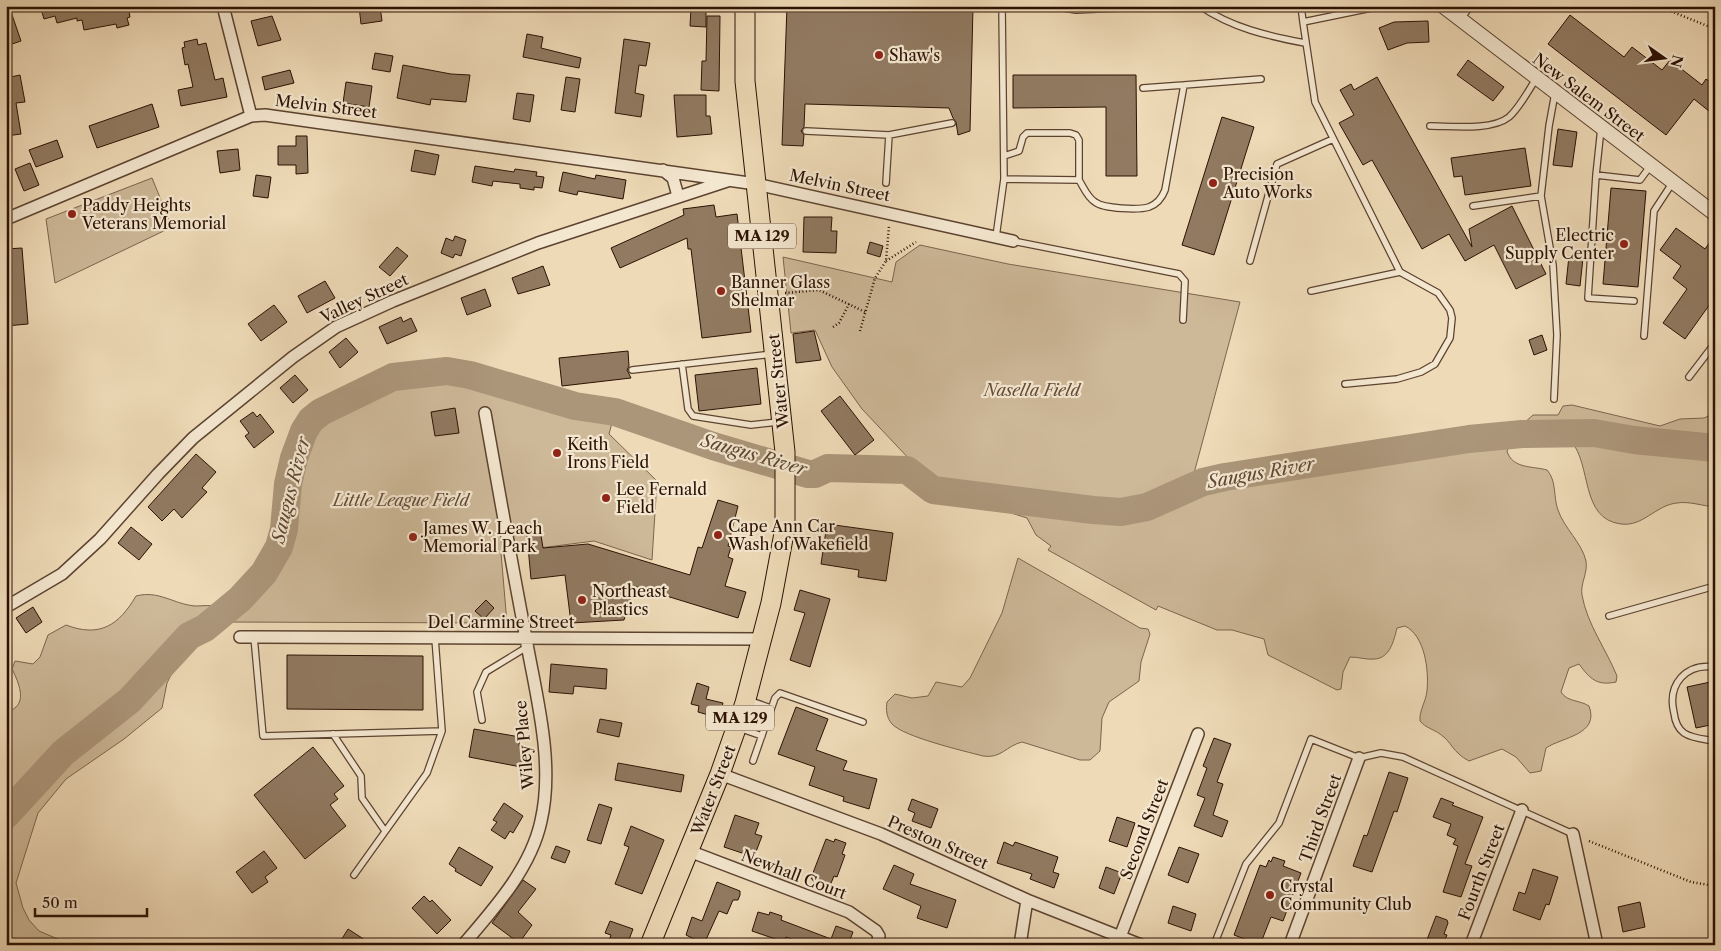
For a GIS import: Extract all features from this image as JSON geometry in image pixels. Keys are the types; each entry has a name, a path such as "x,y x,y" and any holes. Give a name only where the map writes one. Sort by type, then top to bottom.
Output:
{"main road":[{"name":"Water Street","path":"650,945 720,774 746,700 783,546 786,480 785,452 745,81 745,6"}],"street":[{"path":"223,6 251,116"},
{"name":"New Salem Street","path":"1443,6 1555,94 1715,214"},
{"name":"Melvin Street","path":"6,219 251,116 284,116 756,184 892,212 1013,241"},
{"path":"659,169 673,178 678,196"},
{"name":"Valley Street","path":"6,607 69,568 100,539 193,438 293,357 336,327 386,304 538,244 730,180"},
{"name":"Wiley Place","path":"463,945 494,907 522,867 536,839 541,821 544,795 544,753 527,643 485,413"},
{"name":"Del Carmine Street","path":"240,637 435,638 527,643 762,639"},
{"name":"Second Street","path":"1120,937 1198,734"},
{"name":"Third Street","path":"1290,945 1359,758"},
{"name":"Preston Street","path":"720,774 881,834 1027,900 1141,945"},
{"name":"Fourth Street","path":"1471,945 1522,810"},
{"path":"1573,834 1597,945"},
{"name":"Newhall Court","path":"689,851 849,912 873,928 878,934 878,942"},
{"path":"1020,945 1027,900"}],"lane":[{"path":"996,236 1004,179 1002,6"},
{"path":"1051,6 1076,10 1160,6"},
{"path":"1200,6 1230,23 1257,33 1305,43"},
{"path":"1301,6 1313,97 1333,139 1400,272 1430,287 1446,303 1450,310 1452,328 1446,348 1435,364 1421,372 1397,379 1345,384"},
{"path":"1302,22 1381,6"},
{"path":"1460,20 1471,6"},
{"path":"1143,88 1261,79"},
{"path":"1430,126 1487,125 1502,121 1514,112 1536,79"},
{"path":"1004,156 1019,151 1023,137 1027,133 1074,134 1079,140 1079,180 1091,199 1104,206 1144,208 1160,199 1167,186 1184,85"},
{"path":"1554,399 1556,335 1553,265 1541,196 1549,126 1555,94"},
{"path":"806,131 889,135 952,123"},
{"path":"1601,128 1588,298 1634,301"},
{"path":"886,183 889,135"},
{"path":"1250,261 1276,166 1282,160 1333,139"},
{"path":"1596,175 1640,180 1651,165"},
{"path":"1004,179 1079,180"},
{"path":"1644,336 1654,211 1673,182"},
{"path":"1473,206 1541,196"},
{"path":"1013,241 1181,274 1185,283 1183,320"},
{"path":"1311,290 1400,272"},
{"path":"1689,377 1715,343"},
{"path":"632,370 775,354"},
{"path":"682,364 688,409 693,416 751,425 782,422"},
{"path":"1610,616 1715,586"},
{"path":"254,637 263,736 442,730"},
{"path":"354,875 428,773 442,730 435,638"},
{"path":"482,720 477,692 486,672 527,643"},
{"path":"1715,667 1696,667 1680,677 1672,695 1672,708 1678,727 1686,735 1715,741"},
{"path":"753,762 776,695 783,693 863,722"},
{"path":"746,700 771,708"},
{"path":"736,728 762,736"},
{"path":"333,734 361,776 362,798 385,831"},
{"path":"1215,942 1246,864 1279,823 1311,739 1359,758 1381,753 1403,756 1573,834"}],"path":[{"path":"1658,6 1715,29"},
{"path":"886,261 888,244 886,236 892,212"},
{"path":"860,331 875,278 886,261 916,242"},
{"path":"785,293 819,290 865,312"},
{"path":"833,327 839,323 849,304"},
{"path":"1573,834 1691,882 1715,886"}],"green space":[{"path":"152,178 172,227 55,283 46,219"},
{"name":"Nasella Field","path":"920,245 1008,264 1240,302 1193,477 1293,463 1509,423 1523,424 1533,415 1558,415 1563,406 1572,405 1660,426 1680,419 1704,418 1715,413 1715,507 1677,503 1662,508 1636,522 1621,524 1608,520 1599,512 1588,490 1582,463 1571,441 1560,438 1552,443 1510,444 1507,451 1513,461 1524,466 1547,470 1550,474 1554,484 1558,510 1564,523 1581,548 1586,561 1582,587 1584,606 1617,676 1616,682 1604,683 1594,680 1579,664 1569,668 1561,692 1567,698 1589,706 1591,716 1589,723 1578,734 1546,748 1541,771 1530,773 1516,757 1502,749 1469,761 1463,758 1444,737 1420,721 1427,691 1426,664 1417,637 1405,626 1397,628 1388,652 1380,658 1350,657 1343,672 1341,689 1337,690 1268,655 1264,639 1232,630 1217,630 1158,606 1156,610 1048,550 1051,546 1036,535 1027,518 1005,511 1000,506 954,496 913,463 862,409 832,367 815,330 791,333 783,257 892,282 896,262"},
{"name":"Little League Field","path":"447,371 470,375 575,406 615,412 609,434 657,481 652,560 594,541 501,553 507,623 221,622 172,673 167,683 162,708 124,739 66,779 38,813 16,883 23,908 29,920 39,931 72,945 6,945 6,715 16,707 20,699 20,688 12,669 15,661 33,664 40,657 48,635 66,625 89,630 107,626 123,615 136,596 152,595 187,605 215,606 223,613 253,587 276,553 284,528 293,459 302,434 315,416 336,403 390,378 413,373"},
{"path":"1018,558 1140,628 1148,629 1150,634 1141,662 1139,681 1109,702 1102,718 1100,751 1090,760 1080,760 1022,742 994,756 983,756 909,734 892,724 888,716 887,702 895,694 912,698 928,696 936,682 962,687 970,678 1002,613"}],"building":[{"path":"6,6 9,6 21,41 6,46"},
{"path":"40,6 128,6 130,17 127,18 129,25 117,28 116,24 84,30 82,20 77,21 77,18 57,23 55,16 44,19"},
{"path":"359,6 380,6 382,21 361,24"},
{"name":"Shaw's","path":"787,6 973,6 970,131 958,135 956,122 949,108 805,104 804,127 801,131 804,135 803,146 782,145"},
{"path":"691,8 706,8 706,27 690,26"},
{"path":"1570,15 1624,57 1632,47 1662,70 1670,60 1702,85 1706,79 1715,85 1715,116 1694,99 1666,135 1548,44"},
{"path":"272,16 281,40 258,46 251,21"},
{"path":"707,16 720,16 719,91 701,90 702,61 706,61"},
{"path":"1428,21 1429,42 1407,43 1388,50 1379,28 1394,22"},
{"path":"527,34 543,37 541,48 581,58 579,68 523,57"},
{"path":"197,39 198,45 206,43 215,80 223,78 227,97 181,106 178,90 193,87 188,64 185,65 182,48 185,47 184,42"},
{"path":"624,39 650,43 646,66 639,65 635,93 644,95 641,117 615,113"},
{"path":"375,53 393,56 390,72 372,69"},
{"path":"1468,60 1504,87 1493,101 1457,75"},
{"path":"403,65 451,74 470,75 466,102 431,99 430,105 397,98"},
{"path":"290,70 294,83 265,90 262,77"},
{"path":"20,75 25,102 16,103 21,134 6,136 6,78"},
{"path":"1013,75 1136,75 1137,176 1106,176 1106,107 1013,108"},
{"path":"566,77 580,79 575,112 561,110"},
{"path":"1377,77 1472,247 1469,229 1512,206 1546,274 1516,289 1494,245 1465,261 1449,234 1422,249 1372,160 1363,165 1339,123 1354,115 1340,90 1351,84 1354,90"},
{"path":"346,82 372,86 369,107 343,103"},
{"path":"517,93 534,95 530,122 513,119"},
{"path":"674,95 706,95 706,116 710,116 712,134 677,137"},
{"path":"152,104 159,127 97,148 89,126"},
{"path":"1222,117 1254,127 1214,255 1182,245"},
{"path":"1558,129 1577,132 1572,167 1553,165"},
{"path":"296,136 307,136 308,173 296,174 296,165 278,165 278,146 296,146"},
{"path":"57,140 63,157 36,167 29,150"},
{"path":"1525,148 1531,186 1465,195 1462,176 1454,177 1451,158"},
{"path":"238,149 240,170 220,173 217,151"},
{"path":"415,150 439,155 435,175 411,171"},
{"path":"30,163 39,185 24,191 15,169"},
{"path":"475,166 514,172 515,169 537,172 536,176 544,177 542,188 534,187 534,190 520,188 520,184 493,181 492,186 472,182"},
{"path":"563,172 595,179 596,175 626,180 623,199 578,191 577,195 559,191"},
{"path":"256,175 271,177 268,198 253,196"},
{"name":"Electric Supply Center","path":"1611,188 1646,191 1638,287 1603,284"},
{"path":"714,205 716,217 737,214 751,332 702,338 691,249 688,249 687,238 620,268 611,248 684,215 683,209"},
{"path":"804,217 832,217 831,231 837,231 836,253 803,252"},
{"path":"1676,228 1705,249 1715,235 1715,297 1685,339 1663,323 1687,289 1673,278 1681,266 1660,250"},
{"path":"455,236 466,240 461,256 455,254 453,258 441,253 446,238 453,241"},
{"path":"870,242 883,246 880,257 867,253"},
{"path":"397,247 408,256 390,276 379,267"},
{"path":"22,248 28,324 6,326 6,301 9,301 6,249"},
{"path":"1569,256 1583,258 1580,286 1566,284"},
{"path":"543,266 550,285 518,294 512,278"},
{"path":"325,281 335,298 307,313 298,296"},
{"path":"485,289 491,306 467,315 461,298"},
{"path":"274,305 287,322 261,341 248,324"},
{"path":"401,317 403,322 411,318 417,331 387,344 379,327"},
{"path":"814,331 821,360 796,363 793,334"},
{"path":"1542,335 1547,350 1534,355 1529,340"},
{"path":"346,338 358,352 340,368 329,352"},
{"path":"628,351 629,366 627,370 631,378 562,386 559,358"},
{"path":"757,368 761,404 699,411 695,375"},
{"path":"295,375 308,390 293,403 280,388"},
{"path":"840,396 874,440 855,455 821,411"},
{"path":"455,408 459,433 435,436 431,412"},
{"path":"253,412 257,417 260,414 274,432 254,448 245,436 249,433 240,421"},
{"path":"196,454 216,472 202,488 207,492 182,518 174,509 162,521 148,507"},
{"path":"718,500 738,506 728,546 731,547 728,557 733,559 725,586 746,592 738,618 634,586 624,620 571,623 565,575 531,579 526,525 539,523 543,548 588,544 690,575 698,547 702,548"},
{"path":"827,524 893,533 886,581 858,577 859,570 821,564"},
{"path":"131,527 152,544 139,560 118,543"},
{"path":"800,590 830,599 810,667 790,660 805,613 794,610"},
{"path":"486,600 494,608 484,619 475,611"},
{"path":"33,607 42,622 26,633 16,618"},
{"path":"287,655 423,656 423,710 287,709"},
{"path":"551,664 607,669 606,689 574,686 573,694 549,692"},
{"path":"1715,681 1715,724 1696,728 1687,687"},
{"path":"697,683 709,687 706,699 723,703 719,718 698,712 699,706 691,704"},
{"path":"796,707 828,719 816,750 847,761 843,770 877,779 869,809 843,801 844,797 809,785 815,767 778,754"},
{"path":"600,719 622,723 619,737 597,732"},
{"path":"474,729 520,737 519,746 522,746 521,767 469,757"},
{"path":"1214,738 1231,744 1217,782 1223,784 1213,815 1228,821 1222,837 1194,826 1205,798 1197,795 1207,768 1203,766"},
{"path":"313,747 344,786 334,794 338,799 330,805 346,826 305,859 254,795"},
{"path":"618,763 684,775 681,792 615,780"},
{"path":"1389,772 1408,778 1397,812 1394,811 1372,872 1353,866 1364,835 1367,836"},
{"path":"1441,798 1454,803 1452,805 1483,817 1465,864 1472,866 1461,897 1443,892 1458,846 1453,844 1456,839 1447,835 1451,824 1433,817"},
{"path":"912,799 938,809 931,828 912,821 915,813 908,810"},
{"path":"504,803 523,816 513,833 510,831 505,839 491,830 497,822 493,820"},
{"path":"599,804 612,808 601,844 587,840"},
{"path":"735,815 759,823 755,834 762,836 754,857 724,847"},
{"path":"1117,817 1135,823 1127,847 1109,841"},
{"path":"631,826 664,840 642,894 615,884 629,847 624,845"},
{"path":"826,839 834,842 835,839 846,843 842,854 845,855 837,877 834,876 829,888 815,883 811,878"},
{"path":"1004,842 1013,846 1015,842 1058,857 1053,872 1059,874 1054,888 1030,879 1032,874 997,863"},
{"path":"556,846 570,851 565,863 551,858"},
{"path":"459,847 493,867 481,886 455,871 456,869 449,864"},
{"path":"1179,847 1199,854 1188,883 1168,875"},
{"path":"264,851 277,868 265,877 268,882 252,893 236,872"},
{"name":"Crystal Community Club","path":"1273,857 1285,861 1283,866 1301,873 1283,921 1271,917 1260,945 1234,935 1260,865 1266,867 1269,860 1271,862"},
{"path":"894,865 914,874 910,884 956,900 947,928 917,918 921,906 883,889"},
{"path":"1106,867 1122,873 1114,894 1099,888"},
{"path":"1533,869 1558,877 1549,905 1546,904 1540,920 1513,910 1519,892 1525,894"},
{"path":"523,880 536,889 518,912 532,925 519,943 492,923"},
{"path":"717,882 740,891 740,895 738,900 733,900 727,914 719,911 704,944 686,935 692,917 702,921"},
{"path":"424,896 430,902 432,900 451,920 437,934 412,908"},
{"path":"1640,902 1645,927 1623,932 1618,907"},
{"path":"1173,906 1196,914 1191,931 1168,923"},
{"path":"758,912 769,915 770,912 782,916 781,920 831,939 836,926 853,932 848,945 805,945 786,937 784,942 752,931"},
{"path":"1436,916 1447,920 1448,923 1444,934 1447,935 1443,945 1425,945"},
{"path":"610,921 633,929 627,945 609,941 611,935 605,933"},
{"path":"348,929 373,945 338,945"}],"waterway":[{"name":"Saugus River","path":"6,815 63,753 130,700 189,636 205,628 240,599 264,573 279,547 284,529 288,484 294,458 304,431 311,420 321,412 393,377 447,371 470,375 575,406 615,412 713,446 808,474 815,474 828,468 907,470 933,490 1121,512 1147,507 1203,482 1225,477 1469,439 1522,434 1594,433 1634,440 1715,448"}],"place":[{"name":"Shaw's","path":"879,55"},
{"name":"Precision Auto Works","path":"1213,183"},
{"name":"Paddy Heights Veterans Memorial","path":"72,214"},
{"name":"Electric Supply Center","path":"1624,244"},
{"name":"Banner Glass Shelmar","path":"721,291"},
{"name":"Keith Irons Field","path":"557,453"},
{"name":"Lee Fernald Field","path":"606,498"},
{"name":"Cape Ann Car Wash of Wakefield","path":"718,535"},
{"name":"James W. Leach Memorial Park","path":"413,537"},
{"name":"Northeast Plastics","path":"582,600"},
{"name":"Crystal Community Club","path":"1270,895"}]}
